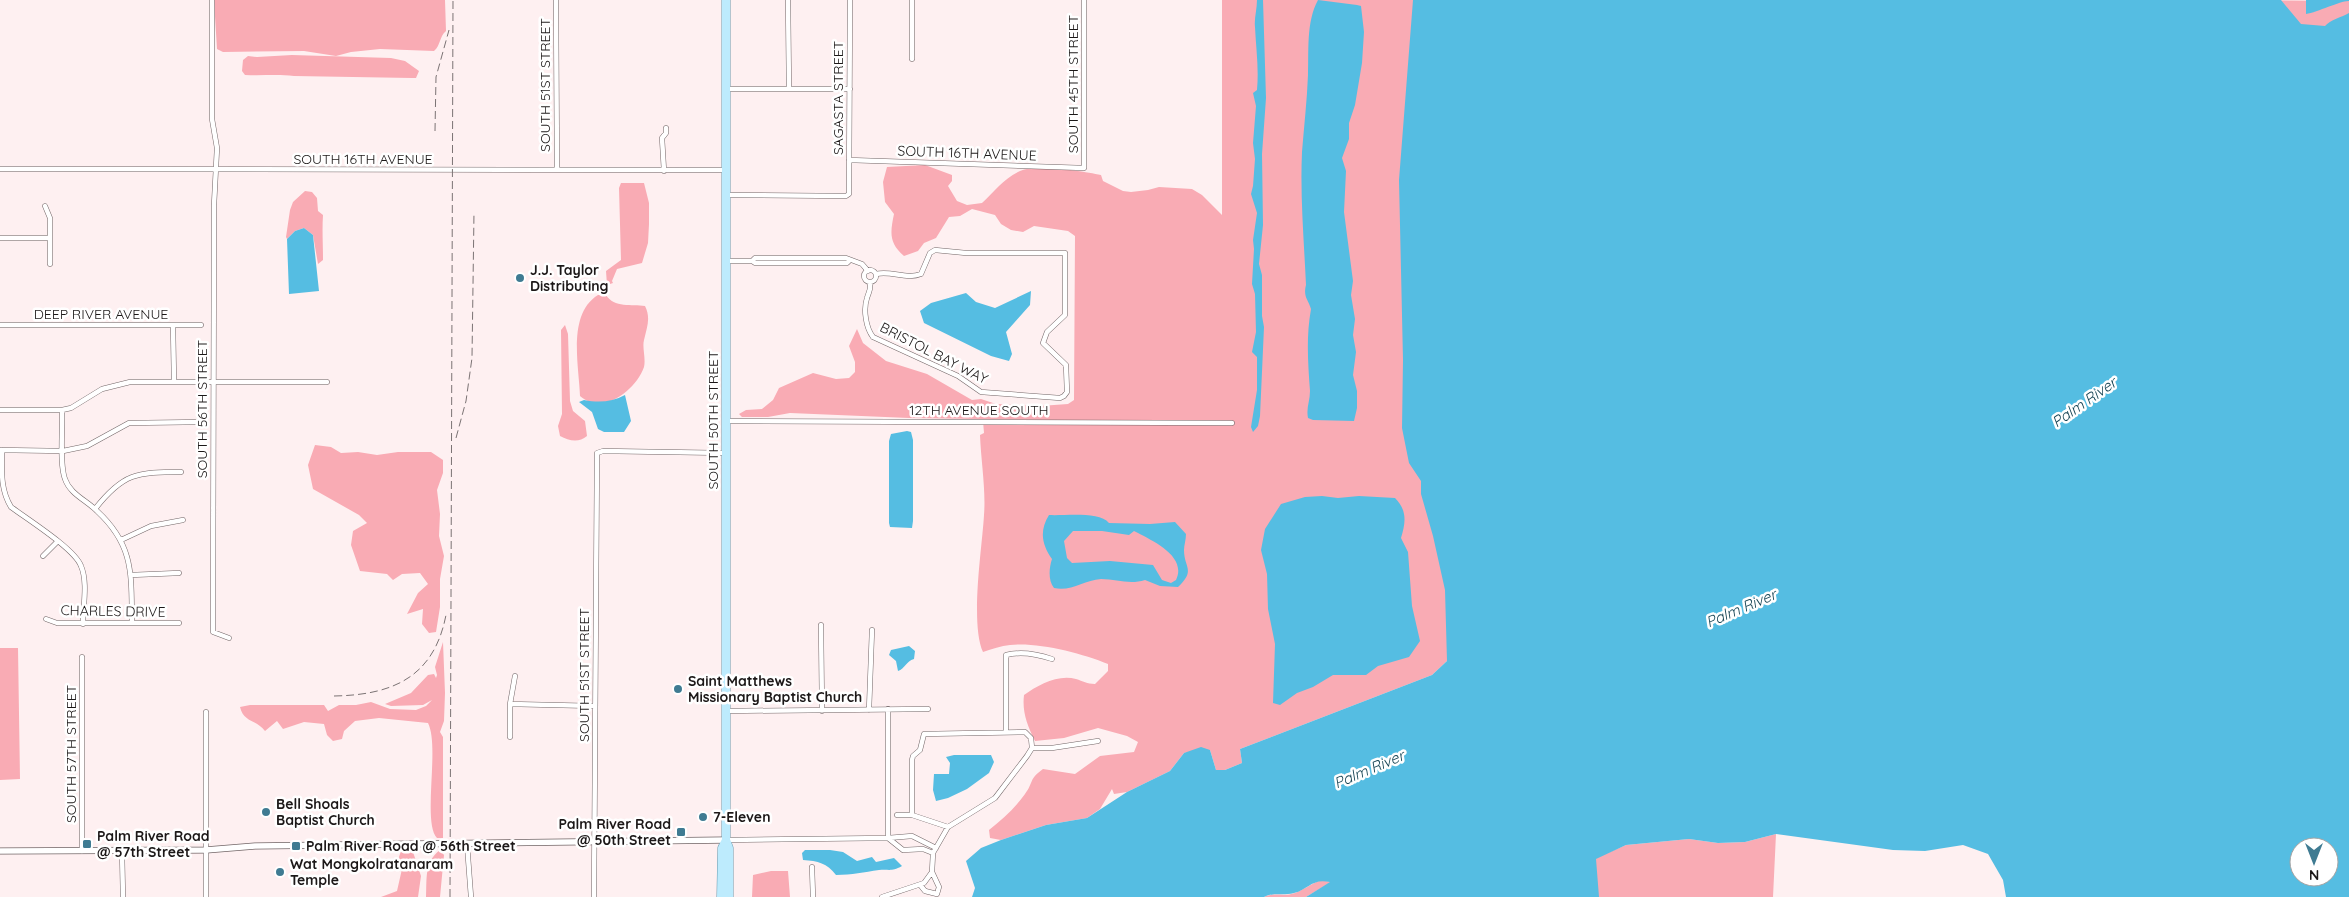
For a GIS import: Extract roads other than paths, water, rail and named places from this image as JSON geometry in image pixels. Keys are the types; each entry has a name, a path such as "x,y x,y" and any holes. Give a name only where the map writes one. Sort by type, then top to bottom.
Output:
{"main road":[{"name":"SOUTH 50TH STREET","path":"726,0 726,840 729,848 728,897"},
{"name":"SOUTH 50TH STREET","path":"721,897 722,848 726,840"}],"street":[{"name":"SOUTH 56TH STREET","path":"212,0 212,119 217,148 214,205 213,632 229,638"},
{"name":"SOUTH 51ST STREET","path":"556,0 557,170"},
{"path":"788,0 789,89"},
{"name":"SAGASTA STREET","path":"726,195 848,195 850,0"},
{"path":"912,0 912,60"},
{"name":"SOUTH 45TH STREET","path":"1084,0 1084,168"},
{"path":"726,89 850,89"},
{"path":"664,171 662,138 666,133 666,128"},
{"name":"SOUTH 16TH AVENUE","path":"849,160 1084,168"},
{"name":"SOUTH 16TH AVENUE","path":"0,169 726,170"},
{"path":"45,206 50,218 50,264"},
{"path":"0,238 50,238"},
{"name":"BRISTOL BAY WAY","path":"870,282 871,290 867,298 867,329 873,337 958,376 982,392 1050,397 1064,396 1067,392 1066,365 1043,343 1047,332 1065,315 1065,253 966,254 935,250 930,253 921,274 916,276 892,273 876,274"},
{"path":"726,261 795,264 847,263 850,260 862,264 868,271 872,270 876,274 875,280 870,282 864,277 868,271"},
{"name":"DEEP RIVER AVENUE","path":"0,325 201,325"},
{"path":"173,325 174,381"},
{"path":"0,410 62,410 71,408 102,390 117,384 174,381 327,382"},
{"path":"62,410 62,468 65,480 76,495 113,526 121,540 130,563 132,624"},
{"name":"12TH AVENUE SOUTH","path":"726,421 1232,423"},
{"path":"83,624 84,577 81,565 72,553 11,506 4,497 1,484 1,450 63,451 87,446 129,423 202,422"},
{"name":"SOUTH 51ST STREET","path":"594,897 597,453 603,451 726,453"},
{"path":"95,509 108,492 130,476 150,472 181,472"},
{"path":"121,540 151,526 183,520"},
{"path":"43,556 57,542"},
{"path":"131,576 179,573"},
{"name":"CHARLES DRIVE","path":"46,619 57,623 83,624 180,623"},
{"path":"821,625 822,711"},
{"path":"870,710 872,630"},
{"path":"1006,732 1006,655 1015,653 1036,654 1052,659"},
{"name":"SOUTH 57TH STREET","path":"82,657 82,851"},
{"path":"510,737 510,704 515,676"},
{"path":"510,704 595,706"},
{"path":"888,709 888,838"},
{"path":"726,711 928,709"},
{"path":"206,712 206,897"},
{"path":"912,814 912,760 913,756 920,750 924,734 1006,732 1028,734 1032,748"},
{"path":"1032,748 1052,748 1098,740"},
{"path":"921,886 925,891 937,894 939,887 932,872 933,853 948,827 995,798 1032,748"},
{"path":"897,814 912,814 948,827"},
{"path":"0,851 206,850 255,846 888,838 907,836 936,848"},
{"path":"888,838 904,850 918,849 933,853"},
{"path":"918,849 921,841"},
{"path":"467,844 471,897"},
{"path":"122,851 123,897"},
{"path":"812,867 813,897"},
{"path":"882,897 921,886 932,872"}],"water":[{"path":"1257,0 1263,0 1266,98 1262,154 1263,225 1259,264 1262,275 1262,316 1264,327 1260,416 1258,426 1253,432 1251,427 1257,390 1257,357 1252,352 1256,332 1255,294 1252,284 1253,240 1257,213 1251,194 1255,159 1253,143 1256,106 1253,93 1257,90 1258,82 1255,24"},
{"path":"1318,0 1361,6 1364,32 1362,63 1355,105 1349,123 1349,139 1342,158 1346,171 1344,212 1353,281 1351,295 1355,319 1353,335 1356,352 1353,375 1357,391 1357,408 1354,421 1313,420 1308,418 1310,391 1308,340 1311,309 1305,292 1302,152 1308,85 1310,27"},
{"name":"Palm River","path":"1413,0 2281,0 2301,24 2325,26 2349,13 2349,897 2006,897 2003,880 1988,854 1963,845 1925,851 1893,850 1776,834 1745,842 1718,843 1689,839 1626,845 1596,859 1599,897 1306,897 1330,882 1319,881 1294,893 1264,897 972,897 975,888 966,861 981,848 1046,825 1087,818 1127,792 1170,771 1184,753 1201,747 1210,750 1216,770 1225,770 1242,763 1240,749 1432,675 1447,661 1445,590 1421,494 1421,481 1409,463 1402,428 1403,360 1399,180"},
{"path":"2306,0 2349,0 2349,1 2306,14"},
{"path":"304,228 313,235 319,291 289,294 287,239 295,231"},
{"path":"1031,291 1030,305 1006,332 1012,354 1009,361 991,356 924,323 920,311 931,303 966,293 976,302 995,308"},
{"path":"625,395 631,421 624,432 604,432 598,429 592,412 579,402 584,400 605,401"},
{"path":"911,432 913,440 912,528 890,527 889,441 891,434"},
{"path":"1322,496 1338,498 1359,496 1395,498 1402,507 1404,527 1401,538 1408,552 1412,606 1420,641 1409,657 1378,666 1366,675 1333,675 1313,687 1297,693 1280,705 1273,703 1275,644 1268,609 1267,574 1261,550 1265,529 1281,504 1305,497"},
{"path":"1049,515 1090,515 1104,519 1109,523 1150,524 1175,522 1186,534 1184,556 1188,569 1187,577 1178,587 1160,586 1145,580 1128,582 1101,579 1072,587 1054,588 1050,574 1052,559 1043,538","holes":["1073,531 1102,531 1129,535 1134,531 1153,541 1168,551 1173,557 1177,564 1176,580 1171,583 1162,580 1153,565 1110,561 1072,563 1067,558 1064,541"]},
{"path":"909,646 915,651 914,659 898,671 896,661 889,655 891,650"},
{"path":"954,755 991,755 994,762 989,773 967,789 948,798 936,801 933,790 934,774 949,774 950,763 946,757"},
{"path":"805,850 843,852 857,861 872,857 876,862 894,858 902,866 893,870 836,875 822,863 803,860 802,853"}],"railway":[{"path":"450,897 453,0"},
{"path":"435,131 436,77 449,30"},
{"path":"456,438 466,401 472,358 474,212"},
{"path":"334,696 375,692 408,678 421,668 432,654 446,615"}],"place":[{"name":"J.J. Taylor Distributing","path":"520,278"},
{"name":"Saint Matthews Missionary Baptist Church","path":"678,689"},
{"name":"Bell Shoals Baptist Church","path":"266,812"},
{"name":"7-Eleven","path":"703,817"},
{"name":"Palm River Road @ 50th Street","path":"681,832"},
{"name":"Palm River Road @ 57th Street","path":"87,844"},
{"name":"Palm River Road @ 56th Street","path":"296,846"},
{"name":"Wat Mongkolratanaram Temple","path":"280,872"}]}
